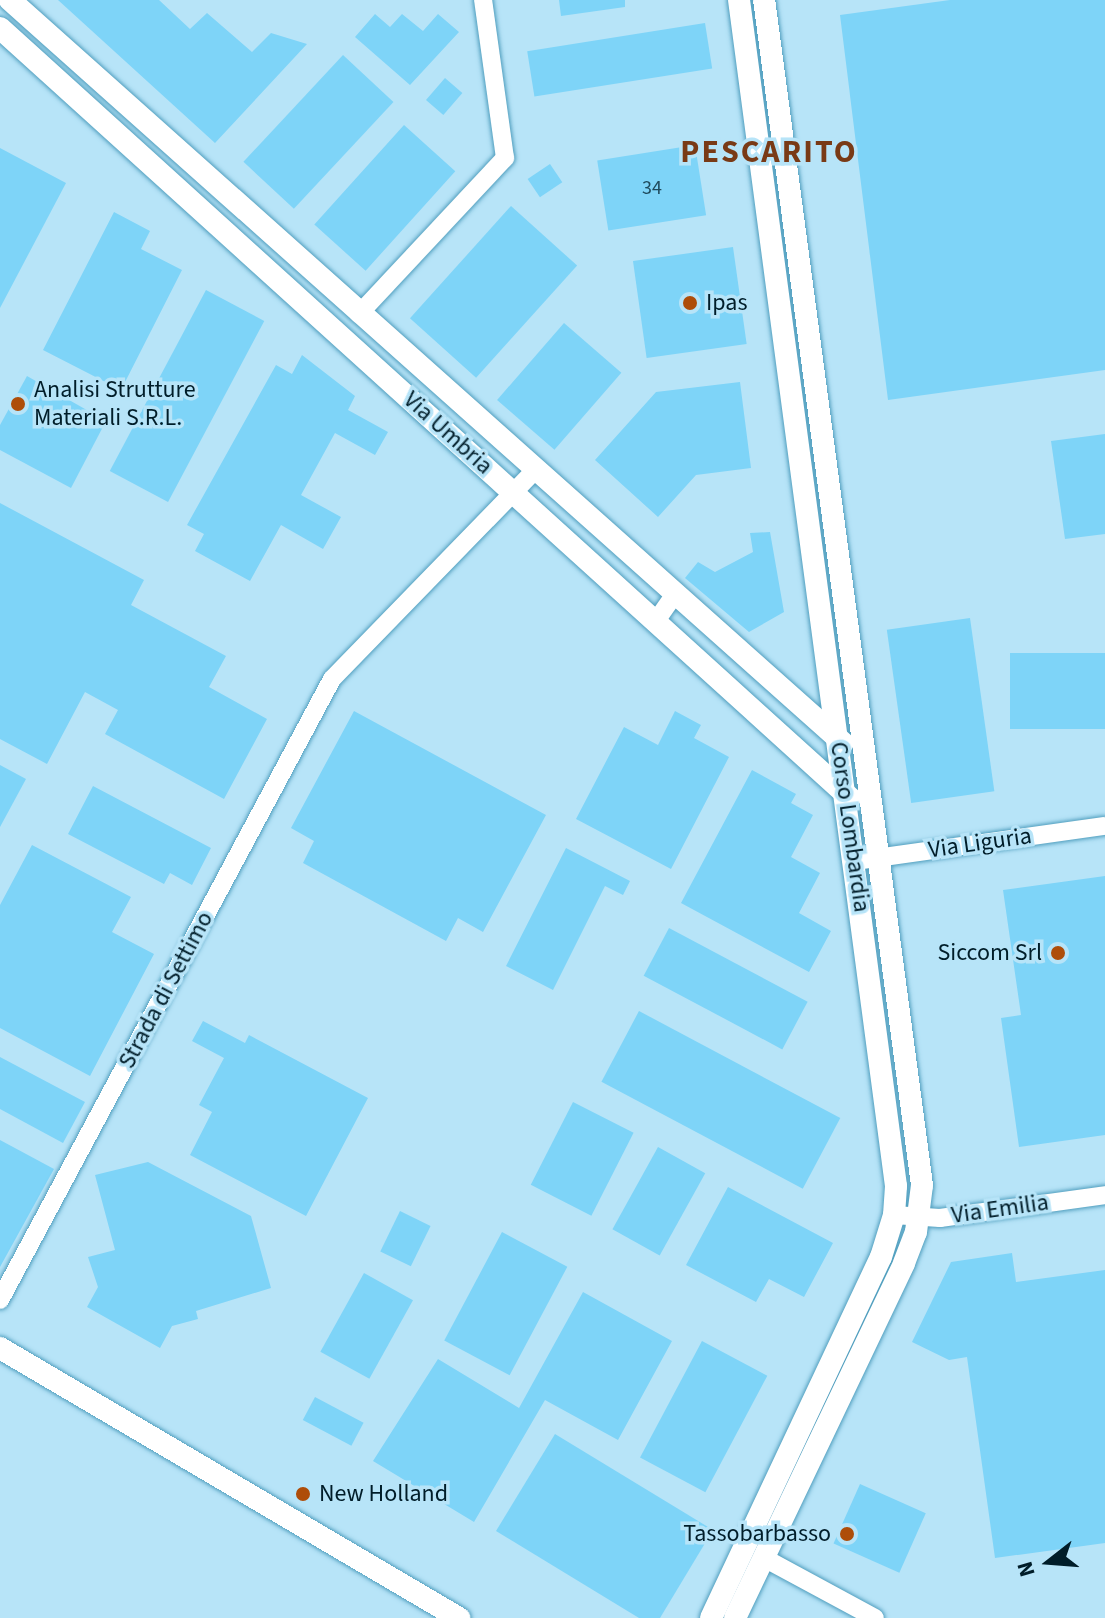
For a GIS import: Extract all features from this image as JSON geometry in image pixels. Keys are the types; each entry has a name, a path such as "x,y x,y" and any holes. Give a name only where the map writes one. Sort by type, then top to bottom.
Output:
{"street":[{"name":"Via Umbria","path":"10,0 673,597 866,761"},
{"path":"359,314 505,158 483,0"},
{"name":"Corso Lombardia","path":"711,1618 881,1257 894,1215 893,1145 739,0"},
{"name":"Corso Lombardia","path":"735,1618 904,1263 919,1218 922,1185 764,0"},
{"name":"Via Umbria","path":"0,28 874,818"},
{"path":"127,140 145,121"},
{"path":"764,189 789,186"},
{"path":"240,244 259,224"},
{"name":"Strada di Settimo","path":"0,1300 332,679 534,471"},
{"path":"819,591 843,589"},
{"path":"656,621 673,597"},
{"name":"Via Liguria","path":"855,861 1105,826"},
{"path":"878,1036 902,1032"},
{"name":"Via Emilia","path":"894,1215 919,1218 1105,1195"},
{"path":"0,1348 459,1618"},
{"path":"764,1558 875,1618"}],"building":[{"path":"58,0 159,0 190,29 207,13 252,52 271,33 307,44 215,143"},
{"path":"559,0 625,0 625,7 561,16"},
{"path":"950,0 1105,0 1105,370 888,400 840,15"},
{"path":"375,14 390,27 402,14 423,31 438,14 459,32 410,85 355,37"},
{"path":"705,23 712,68 534,97 527,51"},
{"path":"343,55 393,102 294,209 243,162"},
{"path":"445,78 462,93 443,115 426,100"},
{"path":"404,125 455,171 366,271 314,225"},
{"path":"695,145 706,215 608,231 597,160"},
{"path":"0,148 66,183 0,308"},
{"path":"550,164 562,182 540,197 528,179"},
{"path":"511,206 577,266 476,378 410,318"},
{"path":"114,212 150,231 141,249 182,270 121,390 43,350"},
{"name":"Ipas","path":"733,247 747,344 647,358 633,261"},
{"path":"206,290 264,321 168,502 110,471"},
{"path":"564,323 621,373 554,450 497,400"},
{"path":"302,355 355,396 348,410 388,432 375,455 335,433 301,495 341,517 323,549 281,525 250,581 195,551 204,534 187,525 276,365 292,374"},
{"path":"27,376 106,421 71,488 0,450 0,425"},
{"path":"740,382 751,468 696,475 658,517 595,460 656,392"},
{"path":"1105,434 1105,534 1065,539 1051,441"},
{"path":"0,503 144,580 131,605 226,656 209,687 267,719 224,799 105,734 118,710 85,692 47,764 0,739"},
{"path":"770,532 784,612 749,632 685,578 698,562 715,572 753,552 750,533"},
{"path":"970,618 994,791 911,803 887,630"},
{"path":"1010,653 1105,653 1105,729 1010,729"},
{"path":"354,711 546,815 483,932 458,918 446,941 303,863 314,841 291,828"},
{"path":"675,711 701,725 694,738 729,757 671,869 576,819 624,727 658,745"},
{"path":"0,765 26,779 0,827"},
{"path":"752,770 796,794 791,803 813,815 791,857 820,873 799,913 831,931 809,972 681,903"},
{"path":"93,786 211,848 192,885 170,873 164,884 68,834"},
{"path":"32,845 131,897 112,932 154,954 90,1076 0,1028 0,905"},
{"path":"566,848 630,881 623,895 605,886 553,990 506,966"},
{"name":"Siccom Srl","path":"1105,876 1105,1135 1019,1147 1001,1018 1021,1015 1003,890"},
{"path":"669,928 808,1002 782,1049 644,976"},
{"path":"639,1011 840,1118 803,1189 601,1082"},
{"path":"203,1021 245,1043 249,1035 368,1098 306,1216 190,1155 212,1112 199,1105 224,1058 192,1041"},
{"path":"0,1057 85,1102 63,1143 0,1109"},
{"path":"573,1102 634,1133 591,1216 531,1185"},
{"path":"0,1140 54,1169 0,1267"},
{"path":"658,1147 705,1173 660,1255 612,1229"},
{"path":"148,1162 251,1216 271,1288 196,1311 198,1319 172,1326 160,1348 87,1307 98,1287 88,1257 115,1250 95,1175"},
{"path":"728,1187 833,1243 804,1297 769,1279 756,1302 686,1265"},
{"path":"400,1211 431,1226 411,1266 380,1251"},
{"path":"502,1232 567,1267 510,1375 444,1341"},
{"path":"1012,1253 1016,1282 1105,1270 1105,1543 995,1558 967,1357 949,1360 912,1342 951,1262"},
{"path":"364,1273 413,1300 369,1379 320,1352"},
{"path":"583,1292 672,1341 618,1440 545,1400 474,1522 373,1461 438,1359 519,1408"},
{"path":"702,1341 767,1376 705,1492 640,1458"},
{"path":"315,1397 364,1423 351,1446 303,1420"},
{"path":"555,1434 713,1530 660,1618 639,1618 496,1531"},
{"path":"860,1484 926,1513 899,1573 834,1543"}],"place":[{"name":"Ipas","path":"690,303"},
{"name":"Analisi Strutture Materiali S.R.L.","path":"18,404"},
{"name":"Siccom Srl","path":"1058,953"},
{"name":"New Holland","path":"303,1494"},
{"name":"Tassobarbasso","path":"847,1534"}],"district":[{"name":"PESCARITO","path":"769,152"}]}
